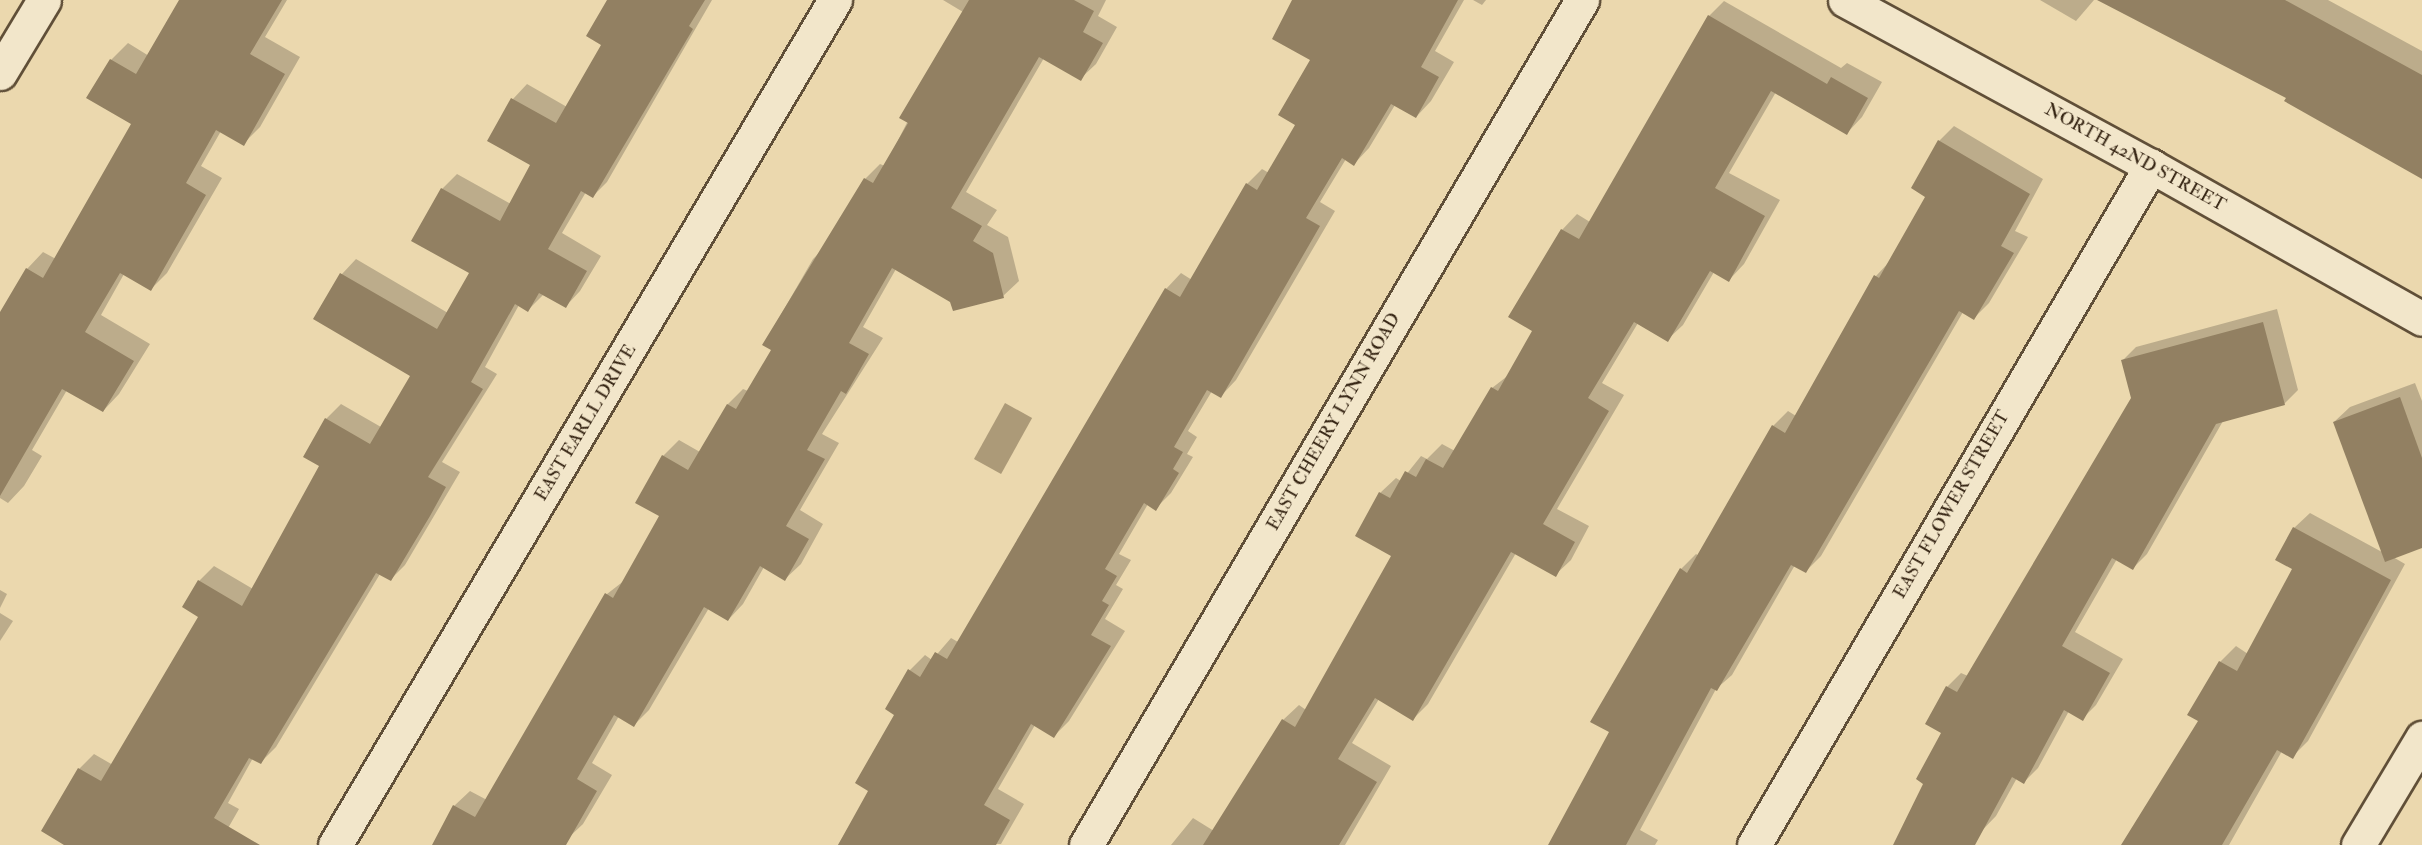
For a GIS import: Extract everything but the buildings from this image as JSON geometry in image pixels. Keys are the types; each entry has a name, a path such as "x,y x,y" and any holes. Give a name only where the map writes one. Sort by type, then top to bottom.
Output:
{"street":[{"path":"0,73 44,0"},
{"name":"EAST EARLL DRIVE","path":"335,845 835,0"},
{"name":"EAST CHEERY LYNN ROAD","path":"1086,845 1582,0"},
{"name":"NORTH 42ND STREET","path":"1845,0 2151,166 2422,319"},
{"name":"EAST FLOWER STREET","path":"1754,845 2151,166"},
{"path":"2358,845 2422,738"}],"shaded area":[{"path":"1005,403 1032,418 1001,474 974,459"}]}
